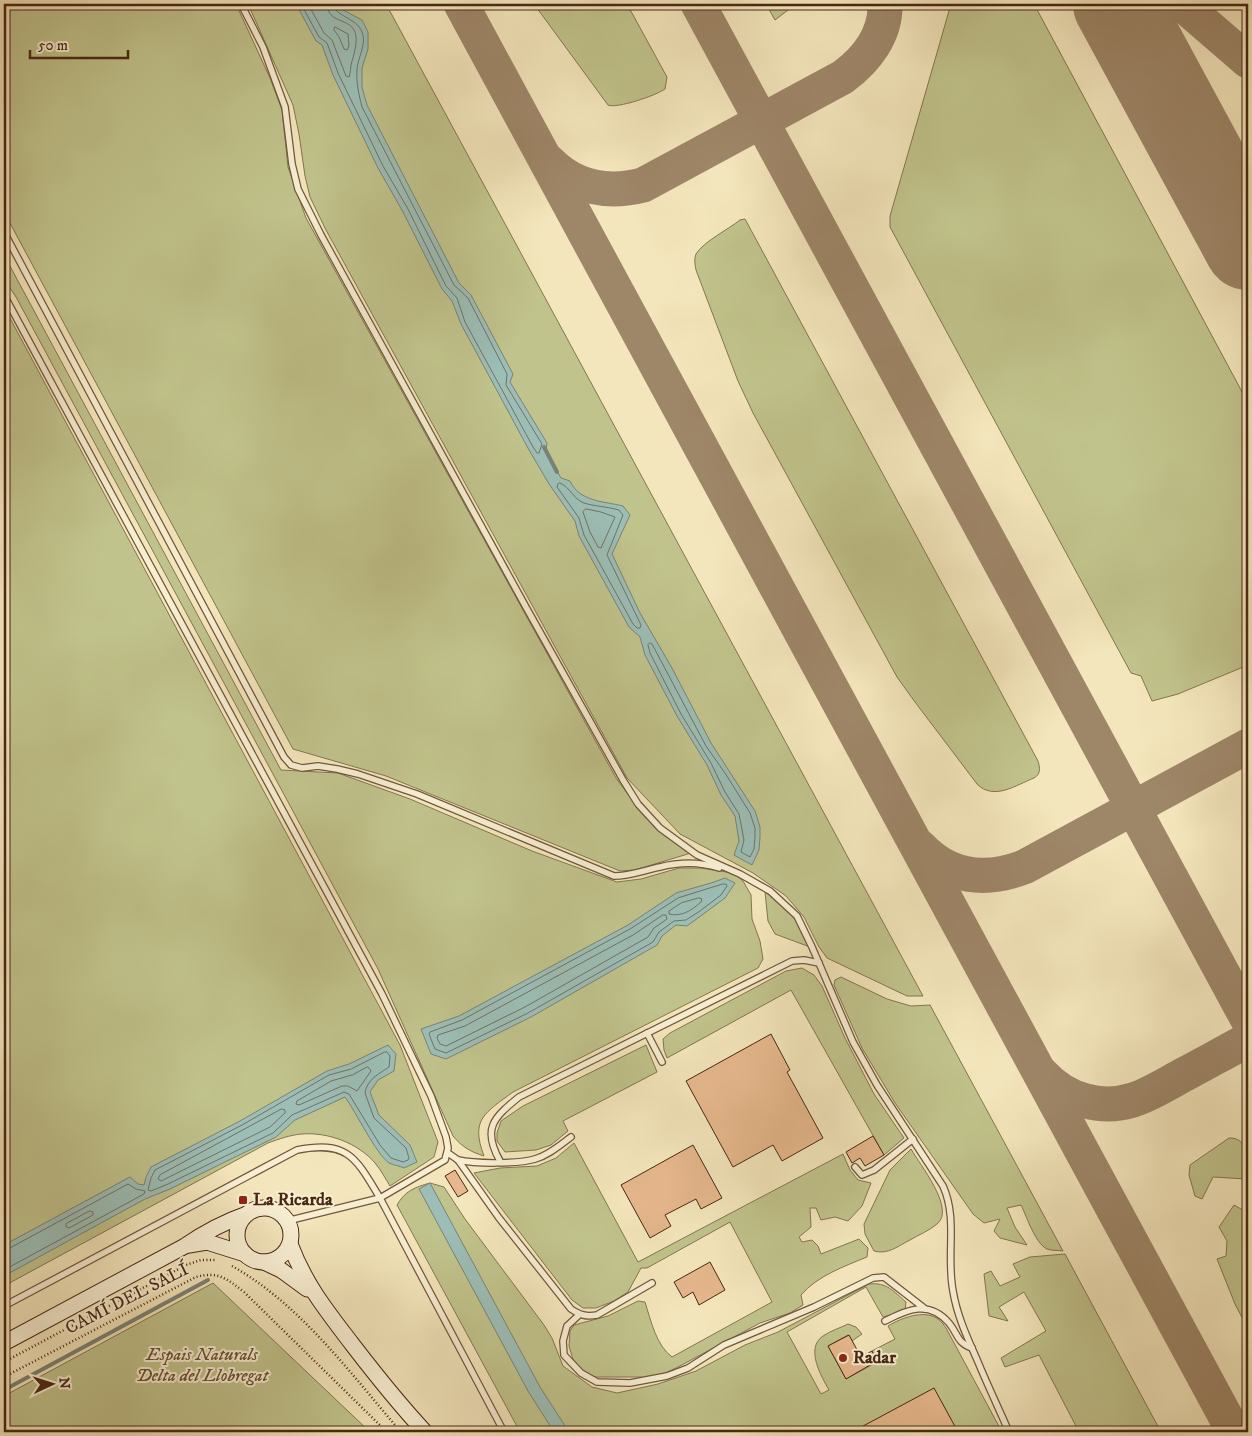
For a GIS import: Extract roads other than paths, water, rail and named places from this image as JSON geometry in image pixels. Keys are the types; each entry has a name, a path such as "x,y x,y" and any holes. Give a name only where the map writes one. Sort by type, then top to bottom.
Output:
{"street":[{"path":"4,1343 185,1246 201,1234 259,1208 268,1208 282,1214 287,1221 290,1228 290,1244 303,1276 314,1294 392,1397 425,1432"},
{"path":"245,1254 239,1244 237,1233 240,1224 248,1214"},
{"path":"185,1246 207,1242 245,1254 256,1261 264,1262 280,1257 290,1244"},
{"path":"264,1262 296,1280 314,1294"}],"lane":[{"path":"241,4 263,48 285,107 292,164 298,189 320,235 638,804 660,828 697,855 770,890 797,916 853,1042 877,1086 944,1186 952,1213 950,1277 962,1326 1009,1432"},
{"path":"4,232 284,757 291,765 302,768 318,766 337,769 417,794 614,876 625,876 662,866 688,863 715,866 740,874"},
{"path":"4,295 382,994 431,1096 446,1137 448,1154 445,1160 380,1198 287,1221"},
{"path":"500,1161 490,1138 493,1124 500,1112 519,1097 792,960 819,963"},
{"path":"647,1034 662,1062"},
{"path":"448,1154 458,1160 471,1162 522,1161 536,1159 549,1153 572,1137"},
{"path":"855,1167 862,1175 874,1170 913,1139"},
{"path":"4,1306 297,1150 312,1147 330,1147 359,1163 380,1198 504,1432"},
{"path":"458,1160 499,1218 570,1310 588,1317 597,1315 652,1284"},
{"path":"579,1315 567,1326 563,1341 564,1355 581,1372 598,1382 630,1383 667,1376 688,1368 724,1345 814,1307 873,1278 884,1277 924,1308"},
{"path":"885,1321 912,1308 924,1308 941,1316 949,1323 963,1345 972,1348"}],"water":[{"path":"296,4 332,4 362,20 368,32 368,49 362,68 362,87 367,105 459,283 471,295 513,374 510,382 547,443 546,453 561,478 570,481 580,493 593,500 623,506 630,515 612,554 640,613 672,668 711,743 755,811 760,827 760,837 759,850 752,865 734,855 739,841 735,816 721,795 707,765 677,716 645,655 640,637 629,627 579,536 575,521 549,484 529,450 461,324 452,301 442,289 403,212 378,168 333,75 322,45 316,41"},
{"path":"725,878 735,883 725,898 687,926 676,925 662,936 657,945 531,1017 446,1059 431,1054 421,1029 459,1016 628,925 676,893"},
{"path":"388,1045 396,1054 394,1071 378,1080 370,1092 379,1115 410,1145 417,1162 404,1168 389,1163 372,1142 345,1097 295,1120 276,1137 170,1189 145,1199 4,1276 4,1245 130,1177 138,1184 144,1185 151,1167 240,1121 327,1071 349,1064"},
{"path":"430,1183 540,1387 569,1432 554,1432 528,1391 419,1189"}],"waterway":[{"path":"544,447 557,472"},
{"path":"4,1390 208,1280"}],"place":[{"name":"La Ricarda","path":"243,1200"},
{"name":"Radar","path":"843,1358"}],"park label":[{"name":"Espais Naturals Delta del Llobregat","path":"202,1365"}]}
